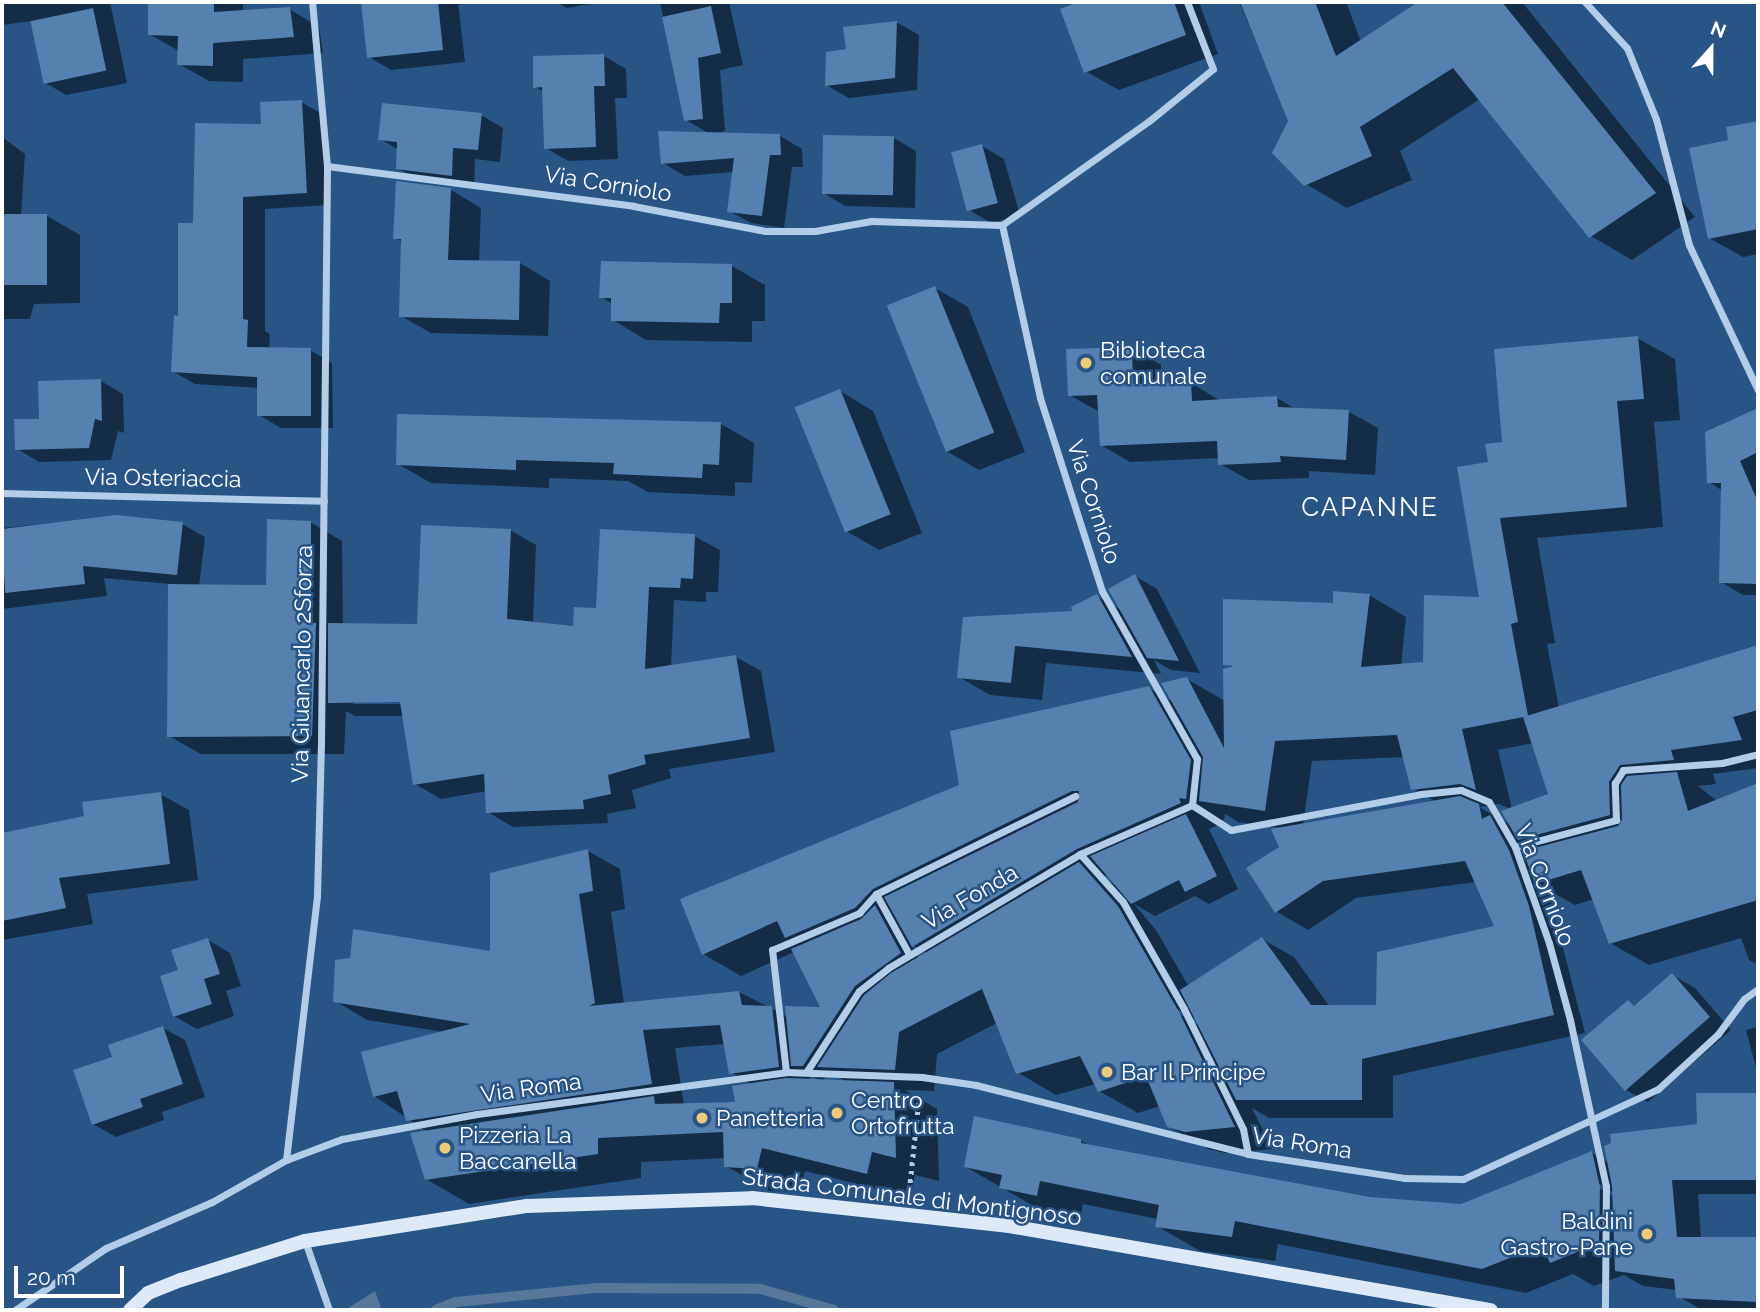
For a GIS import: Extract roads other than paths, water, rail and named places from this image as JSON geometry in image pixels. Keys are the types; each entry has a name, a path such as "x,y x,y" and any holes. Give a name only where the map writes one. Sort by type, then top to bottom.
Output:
{"street":[{"name":"Via Giuancarlo 2Sforza","path":"286,1160 317,896 327,166 313,2"},
{"path":"1002,225 1149,121 1213,69 1187,2"},
{"path":"1585,2 1627,48 1656,118 1689,245 1758,390"},
{"name":"Via Corniolo","path":"327,166 633,206 765,231 814,231 871,221 1002,225 1040,398 1102,591 1197,759 1192,805 1231,830 1461,790 1489,802 1515,847 1549,943 1606,1186 1605,1310"},
{"name":"Via Osteriaccia","path":"2,493 324,501"},
{"path":"1515,847 1616,820 1615,783 1623,770 1722,763 1758,754"},
{"path":"786,1072 772,950 859,913 876,894 1075,796"},
{"name":"Via Fonda","path":"807,1071 859,991 909,954 1080,854 1192,805"},
{"path":"1080,854 1123,902 1184,1009 1243,1129 1248,1154"},
{"path":"876,894 909,954"},
{"name":"Via Roma","path":"15,1310 106,1248 212,1202 286,1160 342,1139 477,1114 786,1072 922,1077 976,1085 1248,1154 1404,1178 1463,1179 1658,1089 1718,1034 1744,999 1758,989"},
{"name":"Strada Comunale di Montignoso","path":"130,1310 148,1293 305,1241 527,1206 752,1198 1009,1226 1491,1310"},
{"path":"305,1241 314,1277 329,1310"}],"water":[{"path":"375,1291 382,1310 345,1310"}],"waterway":[{"path":"436,1310 456,1302 597,1288 761,1289 834,1310"}],"place":[{"name":"Biblioteca comunale","path":"1086,363"},
{"name":"Bar Il Principe","path":"1107,1072"},
{"name":"Centro Ortofrutta","path":"837,1113"},
{"name":"Panetteria","path":"702,1118"},
{"name":"Pizzeria La Baccanella","path":"445,1148"},
{"name":"Baldini Gastro-Pane","path":"1647,1234"}],"district":[{"name":"CAPANNE","path":"1370,508"}]}
